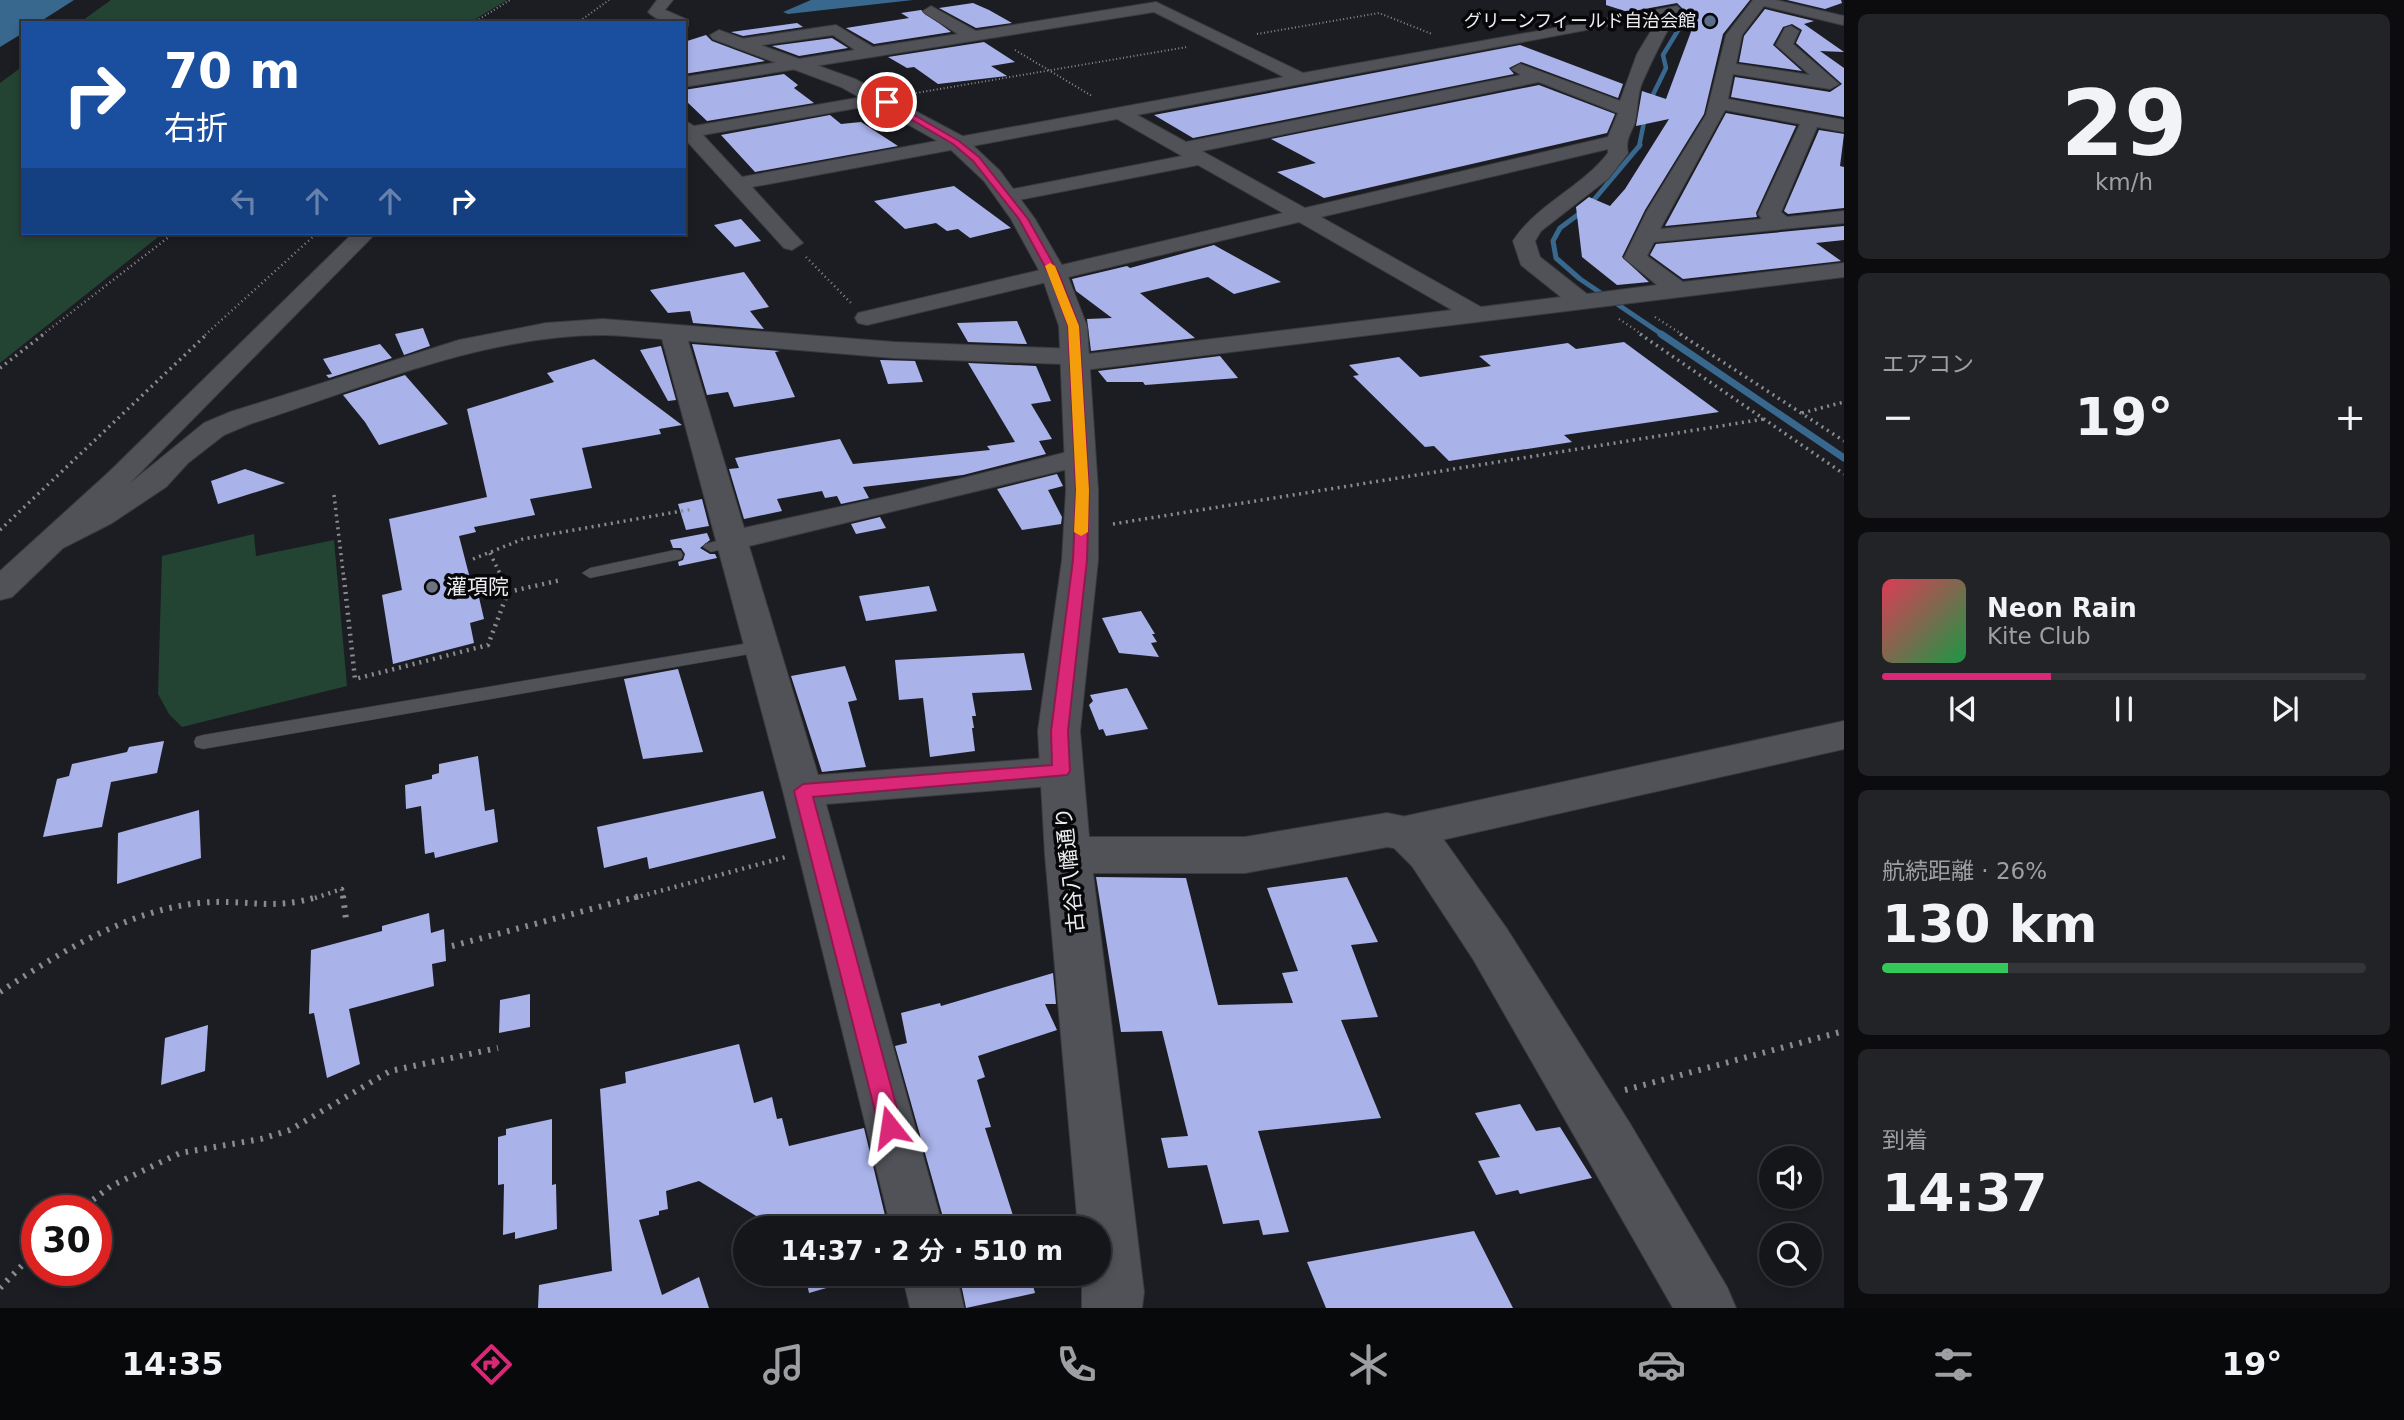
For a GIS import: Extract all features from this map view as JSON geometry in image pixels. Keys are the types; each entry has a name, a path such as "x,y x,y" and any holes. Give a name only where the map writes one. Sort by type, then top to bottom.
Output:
{"street":[{"path":"1677,289 1635,258 1715,115 1724,66 1734,35 1760,1 1841,26"},
{"path":"639,21 661,6 705,30 836,30 870,52"},
{"path":"686,82 1156,7 1300,78"},
{"path":"738,184 1672,9 1645,54 1642,70 1633,84 1628,110 1616,141 1618,153 1602,174 1533,227 1524,241 1529,260 1585,299"},
{"path":"931,11 980,35"},
{"path":"1009,16 1029,27"},
{"path":"1744,24 1813,34"},
{"path":"1779,29 1784,45 1837,89"},
{"name":"古谷八幡通り","path":"705,30 800,63 880,99 956,142 984,167 1008,196 1054,274 1073,326 1082,490 1080,560 1059,731 1068,855 1111,1265 1112,1308"},
{"path":"898,30 919,44"},
{"path":"1464,47 1628,110"},
{"path":"1724,66 1837,89"},
{"path":"1008,196 1540,77"},
{"path":"687,129 880,99"},
{"path":"1718,103 1844,126"},
{"path":"1119,112 1475,313"},
{"path":"1782,223 1769,214 1811,120"},
{"path":"687,129 792,243"},
{"path":"867,318 1616,141"},
{"path":"1646,235 1670,236 1844,217"},
{"path":"0,589 55,540 363,235"},
{"path":"55,540 101,516 155,481 214,429 285,401 468,345 507,337 603,327 894,350 1076,360 1844,270"},
{"path":"672,331 724,533 803,791 914,1216"},
{"path":"724,533 903,502 1079,458"},
{"path":"1068,855 1245,855 1387,830 1406,832 1844,735"},
{"path":"803,791 1061,771"},
{"path":"1406,832 1428,853 1490,944 1706,1308"},
{"path":"932,1286 937,1308"}],"lane":[{"path":"590,573 675,555"},
{"path":"203,742 761,647"}],"path":[{"path":"476,21 510,0"},
{"path":"580,21 609,0"},
{"path":"880,99 1379,13 1464,47"},
{"path":"980,35 1049,70 1119,112"},
{"path":"0,368 171,235"},
{"path":"0,530 118,415 315,235"},
{"path":"792,243 867,318"},
{"path":"1622,295 1844,441"},
{"path":"1585,299 1844,474"},
{"path":"1802,413 1844,402"},
{"path":"1081,529 1764,419"},
{"path":"334,495 355,679 482,649 488,645 508,592 490,553"},
{"path":"473,559 523,540 724,533"},
{"path":"508,592 561,580"},
{"path":"452,946 818,848"},
{"path":"0,992 38,965 109,931 161,911 198,903 294,904 342,889 345,919"},
{"path":"1585,1100 1844,1031"},
{"path":"98,1195 111,1185 180,1153 261,1139 290,1129 390,1071 498,1048"},
{"path":"0,1288 21,1266"}],"green space":[{"path":"111,0 507,0 472,21 82,21"},
{"path":"21,67 21,235 160,235 0,363 0,83"},
{"path":"254,534 256,556 334,540 347,686 182,727 169,714 158,694 162,556"}],"water":[{"path":"0,0 74,0 41,21 21,21 21,34 0,47"},
{"path":"811,0 913,0 788,14 783,12"}],"building":[{"path":"1606,0 1750,0 1723,34 1704,114 1645,210 1622,257 1649,282 1617,285 1582,257 1576,207 1589,197 1610,206 1625,189 1669,119 1636,126 1642,91 1666,99 1695,21 1674,25 1683,9 1677,3 1628,12 1606,5"},
{"path":"1787,0 1841,0 1842,3 1825,9"},
{"path":"973,3 1012,23 976,28 939,8"},
{"path":"1765,9 1814,21 1804,24 1844,52 1820,51 1844,68 1844,117 1731,97 1735,77 1830,92 1842,84 1796,43 1802,30 1792,24 1783,27 1773,45 1802,71 1739,62 1744,36"},
{"path":"921,10 951,32 874,44 846,28 909,18 901,13"},
{"path":"797,23 803,27 743,36 731,32"},
{"path":"706,35 712,41 765,61 686,74 686,41"},
{"path":"832,38 848,48 799,56 772,46"},
{"path":"984,42 1015,62 991,66 1007,76 938,84 914,67 907,68 888,57"},
{"path":"1520,45 1623,84 1618,98 1521,62 1509,68 1514,74 1193,138 1154,115"},
{"path":"784,74 798,85 794,88 814,103 707,121 686,101 686,90"},
{"path":"1539,85 1615,114 1607,133 1324,198 1277,172 1316,163 1271,139"},
{"path":"1726,113 1796,126 1756,213 1757,217 1665,226"},
{"path":"830,115 841,124 861,122 898,146 755,172 721,135"},
{"path":"1819,130 1844,134 1840,166 1844,167 1844,208 1788,214 1784,211"},
{"path":"954,186 1011,228 970,238 958,229 947,231 936,223 905,229 874,201"},
{"path":"741,219 761,241 735,247 714,225"},
{"path":"1844,226 1844,240 1816,243 1841,261 1683,279 1650,255 1656,244"},
{"path":"1214,245 1281,282 1234,294 1208,277 1140,293 1195,338 1091,351 1087,319 1112,318 1076,291 1072,279 1127,266 1130,268"},
{"path":"744,272 769,307 750,311 764,329 693,323 690,311 668,313 650,290"},
{"path":"1017,321 1027,344 968,342 957,323"},
{"path":"423,328 430,346 404,355 395,334"},
{"path":"1624,342 1719,412 1564,435 1572,442 1449,461 1434,446 1425,447 1353,376 1359,375 1349,365 1399,357 1420,377 1491,366 1479,356 1568,343 1576,349"},
{"path":"380,344 392,358 329,378 326,375 332,374 323,359"},
{"path":"692,344 780,351 775,352 795,397 734,407 728,392 707,395"},
{"path":"661,346 676,400 668,401 640,350"},
{"path":"1220,356 1238,378 1145,385 1143,382 1107,382 1098,371"},
{"path":"594,359 682,425 659,429 661,434 582,448 592,488 530,499 535,515 474,527 476,532 459,536 474,594 478,593 484,619 470,623 474,643 393,664 382,595 402,590 389,519 487,497 467,409 554,382 547,373"},
{"path":"880,360 915,361 923,382 888,384"},
{"path":"968,363 1036,366 1051,401 1031,404 1052,439 1039,441 1046,454 963,475 863,487 869,498 841,504 837,496 825,498 822,491 777,499 782,511 744,519 729,469 739,468 735,458 840,439 853,464 990,450 987,446 1015,442"},
{"path":"405,375 448,424 379,445 343,395"},
{"path":"245,469 285,483 218,504 211,481"},
{"path":"1057,474 1063,486 1048,490 1062,517 1061,524 1022,530 997,489"},
{"path":"702,499 709,526 686,530 678,504"},
{"path":"880,517 886,528 856,534 851,524"},
{"path":"707,533 710,540 700,548 715,554 717,558 679,566 678,562 683,560 685,554 681,548 673,548 670,540"},
{"path":"929,586 937,611 866,621 859,596"},
{"path":"1141,611 1155,634 1152,634 1157,642 1151,643 1159,657 1119,653 1102,618"},
{"path":"1024,653 1032,690 972,693 976,716 972,716 975,751 930,757 923,698 899,700 895,660"},
{"path":"845,666 857,700 848,702 866,767 822,772 791,676"},
{"path":"678,669 703,752 643,759 624,679"},
{"path":"1127,688 1148,729 1106,736 1103,729 1099,730 1089,705 1093,701 1090,695"},
{"path":"164,741 157,773 111,782 102,827 43,837 57,779 69,776 72,764 127,752 129,747"},
{"path":"478,756 485,811 494,809 498,842 435,858 434,852 425,854 421,806 406,809 405,785 432,779 432,775 439,773 439,764"},
{"path":"763,791 776,838 649,869 647,857 604,868 597,827"},
{"path":"199,810 201,858 117,884 118,833"},
{"path":"1096,877 1186,878 1218,1005 1293,1003 1282,973 1298,971 1267,888 1347,877 1378,942 1351,945 1378,1017 1341,1020 1381,1118 1258,1131 1289,1232 1263,1235 1259,1220 1223,1224 1207,1165 1168,1168 1161,1138 1188,1136 1162,1031 1121,1032"},
{"path":"429,913 431,933 444,929 446,961 432,964 434,986 349,1009 360,1064 327,1078 314,1013 309,1014 311,950 382,931 382,926"},
{"path":"1053,973 1056,1004 1045,1004 1057,1030 978,1056 985,1077 977,1080 991,1127 985,1128 1013,1216 943,1216 895,1046 907,1043 901,1013 940,1003 941,1006"},
{"path":"530,994 530,1027 499,1033 500,1000"},
{"path":"208,1025 205,1071 161,1085 165,1038"},
{"path":"739,1044 754,1103 772,1097 777,1119 782,1118 789,1146 864,1128 885,1216 756,1216 699,1181 666,1191 668,1209 659,1211 659,1215 639,1220 662,1295 699,1277 709,1308 538,1308 539,1285 612,1271 600,1089 626,1083 625,1072"},
{"path":"1520,1104 1536,1131 1560,1127 1592,1178 1520,1194 1518,1190 1496,1195 1478,1161 1500,1157 1475,1113"},
{"path":"552,1119 552,1185 556,1184 557,1229 515,1239 515,1232 503,1235 504,1184 498,1185 498,1137 506,1135 506,1129"},
{"path":"1474,1231 1513,1308 1326,1308 1307,1262"},
{"path":"808,1286 833,1286 809,1293"},
{"path":"961,1286 1033,1286 1035,1293 966,1308"}],"waterway":[{"path":"1639,146 1647,107 1666,68 1663,55 1694,4 1690,0"},
{"path":"1639,146 1587,208 1560,228 1553,241 1556,258 1580,279 1663,335"},
{"path":"1661,334 1844,458"}],"slow traffic":[{"path":"1050,266 1073,326 1077,357 1081,532"}],"place":[{"name":"グリーンフィールド自治会館","path":"1710,21"},
{"name":"灌項院","path":"432,587"}],"route":[{"path":"887,102 956,142 976,159 1008,196 1054,274 1073,326 1077,357 1082,490 1080,560 1059,731 1061,771 803,791 890,1127"}]}
